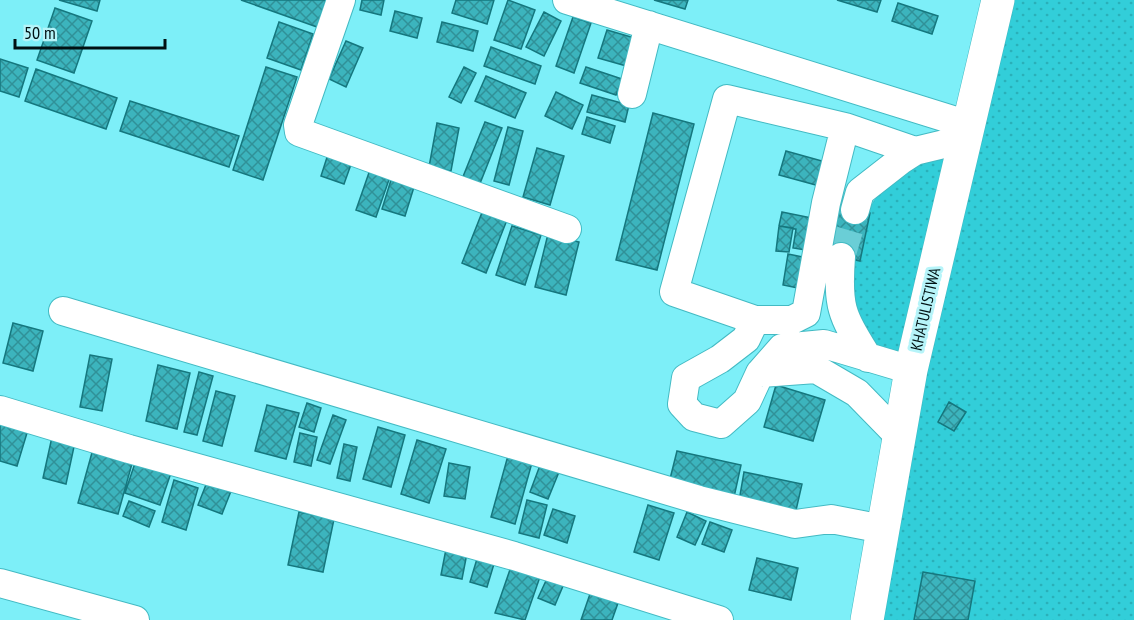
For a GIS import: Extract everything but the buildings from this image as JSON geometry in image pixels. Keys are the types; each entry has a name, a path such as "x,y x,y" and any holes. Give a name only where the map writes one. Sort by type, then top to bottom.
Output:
{"highway":[{"name":"KHATULISTIWA","path":"867,620 911,370 998,0"}],"street":[{"path":"341,0 298,125 299,132 567,229"},
{"path":"567,0 649,25 967,132"},
{"path":"632,94 649,25"},
{"path":"845,127 826,203 806,313 792,320 755,320 674,292 727,99 845,127 915,152"},
{"path":"855,210 860,192 915,152 967,132"},
{"path":"841,257 838,290 843,316 868,358"},
{"path":"63,311 710,502 795,524 831,519 883,529"},
{"path":"755,320 746,339 720,359 686,378 682,404 694,417 721,424 747,401 760,373 782,348 824,344 911,370"},
{"path":"760,373 816,369 857,393 899,436"},
{"path":"0,410 129,449 514,556 719,620"},
{"path":"0,583 135,620"}],"shaded area":[{"path":"995,0 1134,0 1134,620 862,620 918,368 865,349 838,255 889,178 921,161 961,157"}],"tunnel":[{"path":"841,257 855,210"}]}
